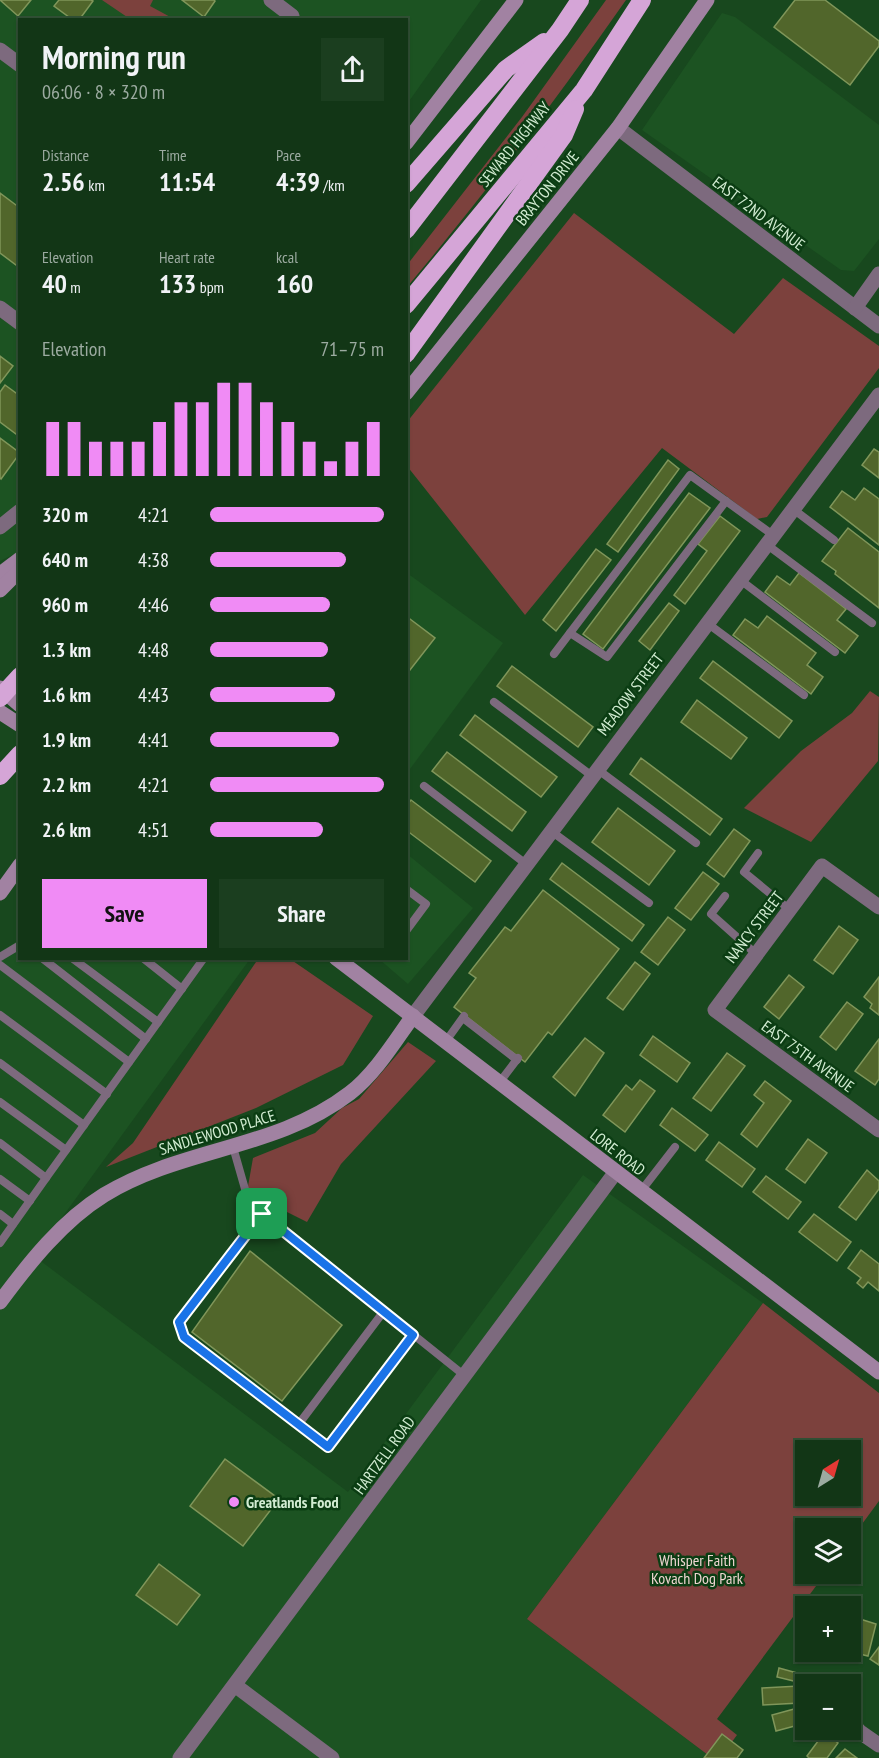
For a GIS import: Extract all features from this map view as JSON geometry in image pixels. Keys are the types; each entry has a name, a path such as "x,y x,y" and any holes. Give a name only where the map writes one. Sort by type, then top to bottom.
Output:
{"highway":[{"name":"SEWARD HIGHWAY","path":"408,227 560,30 580,0"},
{"name":"SEWARD HIGHWAY","path":"408,303 584,90 642,0"},
{"path":"408,182 506,69 560,30"},
{"path":"408,351 564,135 584,90"},
{"path":"0,698 18,678"},
{"path":"0,776 18,756"}],"street":[{"path":"271,0 292,16"},
{"path":"408,140 516,0"},
{"name":"BRAYTON DRIVE","path":"408,390 618,128 707,0"},
{"path":"0,50 18,64"},
{"name":"EAST 72ND AVENUE","path":"618,128 879,326"},
{"path":"855,308 879,274"},
{"path":"0,308 18,322"},
{"name":"MEADOW STREET","path":"413,1016 879,395"},
{"path":"0,527 18,513"},
{"path":"0,574 18,560"},
{"path":"0,590 18,572"},
{"path":"0,688 18,703"},
{"path":"0,712 18,724"},
{"name":"NANCY STREET","path":"716,1010 822,866 879,907"},
{"path":"0,893 18,868"},
{"name":"LORE ROAD","path":"339,960 615,1173 879,1372"},
{"name":"EAST 75TH AVENUE","path":"716,1010 879,1130"},
{"name":"SANDLEWOOD PLACE","path":"0,1302 55,1236 104,1195 144,1174 189,1156 275,1134 315,1117 352,1092 388,1051 413,1016"},
{"name":"HARTZELL ROAD","path":"180,1758 236,1686 615,1173"},
{"path":"236,1686 332,1758"},
{"path":"861,1733 879,1745"}],"lane":[{"path":"554,654 690,475 726,501 872,623"},
{"path":"570,633 607,657 726,501"},
{"path":"793,509 834,540"},
{"path":"739,579 834,652"},
{"path":"707,622 804,695"},
{"path":"494,702 696,843"},
{"path":"424,786 526,864"},
{"path":"551,831 649,903"},
{"path":"758,853 744,872 790,910"},
{"path":"408,890 426,904 408,928"},
{"path":"725,896 711,914 756,954"},
{"path":"0,957 18,946"},
{"path":"45,960 146,1039"},
{"path":"75,960 159,1022"},
{"path":"146,960 182,989"},
{"path":"0,1243 203,960"},
{"path":"0,965 129,1062"},
{"path":"0,1015 107,1094"},
{"path":"446,1041 464,1017 518,1059 499,1083"},
{"path":"0,1063 84,1125"},
{"path":"0,1102 66,1150"},
{"path":"0,1143 46,1178"},
{"path":"233,1146 249,1203 465,1376"},
{"path":"640,1192 675,1147"},
{"path":"0,1179 30,1201"},
{"path":"0,1214 13,1224"},
{"path":"262,1214 179,1322 184,1337 328,1447 413,1335"},
{"path":"298,1425 384,1311"}],"shaded area":[{"path":"0,0 481,0 408,103 408,18 18,18 18,552 0,561"},
{"path":"722,13 735,17 879,125 879,239 854,271 841,270 642,130"},
{"path":"408,574 503,643 408,772"},
{"path":"408,855 473,908 408,984 380,960 408,960"},
{"path":"18,941 18,960 249,960 34,1256 348,1492 583,1175 763,1303 527,1619 712,1758 0,1758 0,952"}],"green space":[{"path":"102,0 153,0 150,6 172,18 129,18"},
{"path":"606,0 626,0 520,146 408,286 408,264 522,117"},
{"path":"574,213 734,334 783,278 879,346 879,368 767,517 757,519 662,448 525,615 408,467 408,421"},
{"path":"870,691 879,697 878,761 811,842 744,808 801,751 852,713"},
{"path":"257,960 291,960 373,1016 343,1065 256,1108 106,1167 133,1143"},
{"path":"408,1042 436,1061 341,1164 307,1222 247,1192 253,1158 315,1133 342,1108 359,1099"},
{"name":"Whisper Faith Kovach Dog Park","path":"763,1303 879,1393 879,1501 861,1525 861,1518 795,1518 795,1584 818,1584 809,1596 795,1596 795,1614 717,1719 737,1735 720,1758 712,1758 527,1619"}],"building":[{"path":"0,0 31,0 18,16"},
{"path":"59,0 93,1 80,18 70,18 54,6"},
{"path":"182,0 214,0 215,1 204,17"},
{"path":"795,0 825,0 879,41 879,46 850,85 774,27"},
{"path":"0,193 18,206 18,266 0,253"},
{"path":"0,356 13,366 0,383"},
{"path":"5,385 18,395 18,436 0,422 0,392"},
{"path":"0,438 18,452 18,456 0,478"},
{"path":"874,449 879,452 879,478 862,465"},
{"path":"668,460 679,469 618,552 607,544"},
{"path":"864,488 879,499 879,545 830,507 842,491 855,500"},
{"path":"689,493 710,508 603,649 583,634"},
{"path":"720,516 740,531 685,604 674,595 707,551 698,544"},
{"path":"848,528 879,552 879,608 822,561"},
{"path":"596,549 611,560 556,631 543,620"},
{"path":"799,573 846,609 837,620 858,636 845,653 765,592 777,576 790,585"},
{"path":"669,603 679,611 650,650 639,641"},
{"path":"767,616 816,653 807,665 823,677 811,694 733,635 745,619 758,628"},
{"path":"408,618 435,638 408,672"},
{"path":"713,661 792,721 779,738 700,678"},
{"path":"512,666 593,727 578,747 497,686"},
{"path":"697,700 747,738 731,759 681,722"},
{"path":"475,715 557,777 541,797 460,735"},
{"path":"447,752 526,812 512,831 432,771"},
{"path":"641,758 722,819 710,835 630,774"},
{"path":"411,800 491,861 475,882 408,832 408,804"},
{"path":"618,808 675,851 649,885 592,842"},
{"path":"734,829 750,841 724,877 707,864"},
{"path":"562,863 644,925 632,941 550,879"},
{"path":"703,872 719,884 691,920 675,908"},
{"path":"543,890 619,949 552,1035 548,1032 525,1062 454,1007 476,978 469,973 505,927 511,931"},
{"path":"668,917 685,930 658,965 641,952"},
{"path":"839,926 858,940 833,974 814,960"},
{"path":"635,962 650,974 623,1010 607,998"},
{"path":"789,975 804,987 779,1019 764,1007"},
{"path":"879,977 879,1015 870,1008 872,1004 864,997"},
{"path":"847,1002 863,1014 836,1050 820,1037"},
{"path":"653,1036 690,1063 677,1082 640,1055"},
{"path":"585,1038 604,1053 575,1096 553,1077"},
{"path":"879,1039 879,1079 875,1085 855,1071"},
{"path":"727,1053 745,1066 711,1111 693,1098"},
{"path":"640,1080 655,1091 625,1132 603,1115 626,1085 632,1090"},
{"path":"765,1081 791,1101 757,1147 741,1134 764,1103 754,1095"},
{"path":"672,1108 708,1135 695,1151 660,1125"},
{"path":"808,1139 827,1153 805,1183 786,1169"},
{"path":"719,1142 755,1169 742,1187 706,1160"},
{"path":"867,1170 879,1181 879,1189 856,1220 839,1207"},
{"path":"766,1176 801,1202 788,1219 753,1192"},
{"path":"814,1214 851,1242 837,1261 799,1232"},
{"path":"861,1250 879,1264 879,1291 868,1282 863,1288 857,1283 861,1278 848,1268"},
{"path":"250,1251 342,1325 282,1401 192,1332"},
{"name":"Greatlands Food","path":"225,1459 279,1499 243,1546 190,1506"},
{"path":"159,1564 200,1595 177,1625 136,1595"},
{"path":"861,1619 876,1624 868,1656 861,1654"},
{"path":"879,1647 879,1665 870,1659"},
{"path":"779,1668 801,1674 795,1674 795,1681 777,1677"},
{"path":"795,1686 795,1703 763,1705 762,1688"},
{"path":"795,1709 795,1726 776,1731 772,1715"},
{"path":"722,1734 743,1750 737,1758 704,1758"},
{"path":"819,1740 834,1740 838,1743 827,1758 807,1756"},
{"path":"845,1749 857,1758 836,1758"}],"place":[{"name":"Greatlands Food","path":"234,1502"}],"route":[{"path":"262,1214 413,1335 328,1447 184,1337 179,1322 262,1214"}]}
